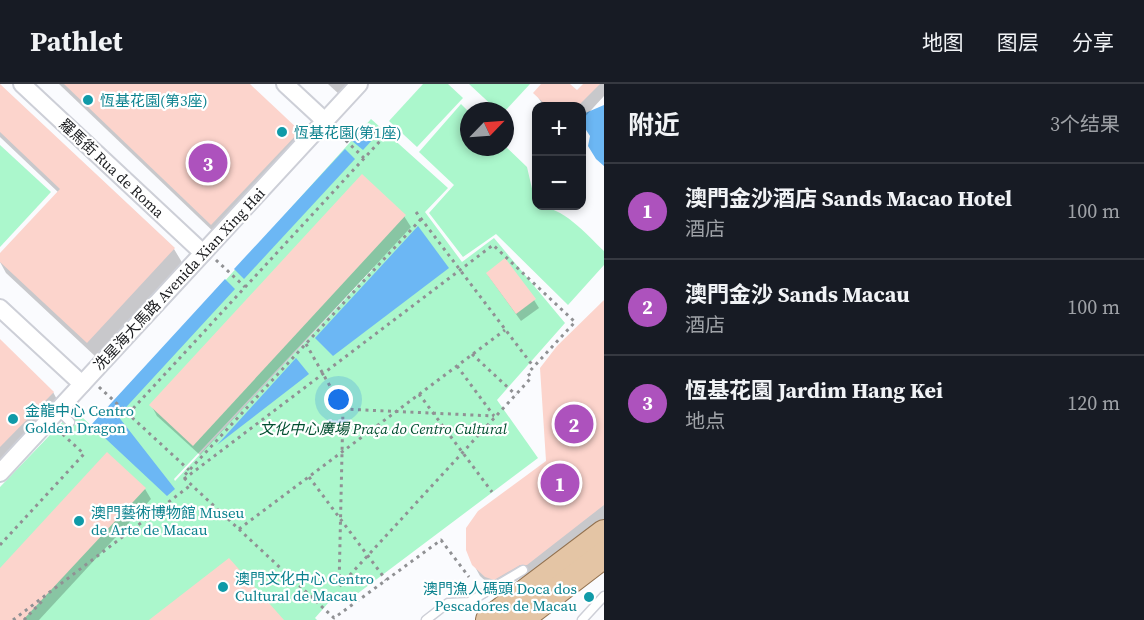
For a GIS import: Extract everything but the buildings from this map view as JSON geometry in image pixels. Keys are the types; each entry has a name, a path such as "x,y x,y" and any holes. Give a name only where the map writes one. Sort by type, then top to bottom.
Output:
{"main road":[{"path":"489,620 604,532"},
{"path":"519,620 604,555"}],"street":[{"name":"羅馬街 Rua de Roma","path":"22,84 204,252"},
{"path":"285,84 325,121"},
{"name":"冼星海大馬路 Avenida Xian Xing Hai","path":"0,473 59,418 82,384 359,84"},
{"path":"0,308 82,384"}],"lane":[{"path":"426,620 448,603 469,602 524,570"},
{"path":"582,620 604,596"}],"path":[{"path":"325,121 364,158"},
{"path":"128,414 382,139 368,125"},
{"path":"416,212 533,367"},
{"path":"191,472 421,219"},
{"path":"306,344 323,374 343,409 339,588 516,395 531,378 528,373 575,322 493,245 323,374 183,477 334,618 441,540 470,577"},
{"path":"204,252 245,287"},
{"path":"239,529 505,330"},
{"path":"472,354 516,395"},
{"path":"457,366 495,417"},
{"path":"419,394 492,492"},
{"path":"113,400 191,472"},
{"path":"343,409 495,417"},
{"path":"0,545 84,454 59,418"},
{"path":"309,477 386,580"},
{"path":"13,620 191,485"},
{"path":"24,620 51,591"}],"green space":[{"path":"423,84 448,84 463,98 417,147 389,121"},
{"path":"469,84 530,84 513,102 488,102"},
{"path":"460,105 460,156 514,155 527,167 532,189 532,210 553,210 565,216 604,251 604,265 568,305 496,234 463,257 429,213 454,185 419,152"},
{"name":"文化中心廣場 Praça do Centro Cultural","path":"371,119 448,188 425,212 462,262 494,238 565,323 497,400 538,458 345,603 337,593 315,618 317,620 0,620 0,487 74,410 93,427","holes":["374,268 175,481 174,479"]},
{"path":"0,145 51,192 0,247"}],"water":[{"path":"604,105 604,166 596,159 588,146 590,136 586,130 586,113"},
{"path":"364,127 375,137 363,150 352,141"},
{"path":"345,149 355,159 244,279 234,269"},
{"path":"418,226 449,268 333,356 315,338"},
{"path":"225,279 235,289 118,416 175,489 167,496 91,425"},
{"path":"296,358 309,374 217,445"}],"place":[{"name":"恆基花園(第3座)","path":"88,100"},
{"name":"恆基花園(第1座)","path":"282,132"},
{"name":"恆基花園 Jardim Hang Kei","path":"208,163"},
{"name":"金龍中心 Centro Golden Dragon","path":"13,419"},
{"name":"澳門金沙 Sands Macau","path":"574,424"},
{"name":"澳門金沙酒店 Sands Macao Hotel","path":"560,483"},
{"name":"澳門藝術博物館 Museu de Arte de Macau","path":"79,521"},
{"name":"澳門文化中心 Centro Cultural de Macau","path":"223,587"},
{"name":"澳門漁人碼頭 Doca dos Pescadores de Macau","path":"589,597"}]}
